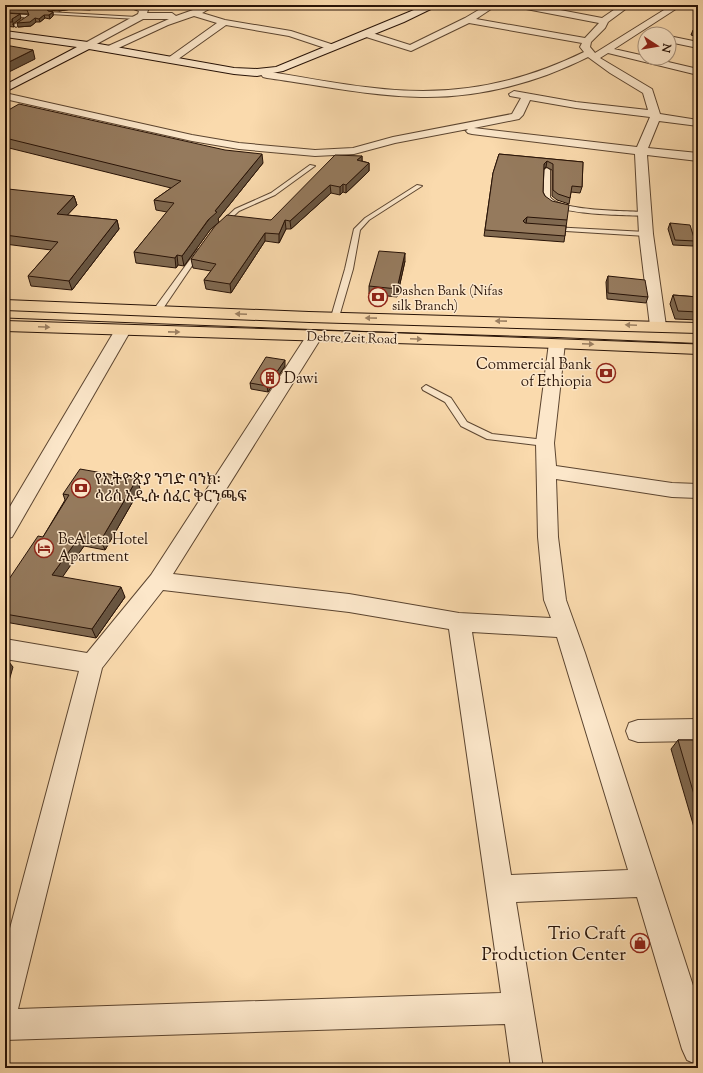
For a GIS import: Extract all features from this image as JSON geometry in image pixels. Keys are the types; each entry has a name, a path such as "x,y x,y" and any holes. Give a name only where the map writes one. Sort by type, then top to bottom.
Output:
{"main road":[{"name":"Debre Zeit Road","path":"5,305 698,328"},
{"name":"Debre Zeit Road","path":"5,326 557,343 698,349"}],"street":[{"path":"128,5 143,13 183,16"},
{"path":"109,49 165,23 214,5"},
{"path":"366,34 411,48 468,20 493,5"},
{"path":"521,5 604,21"},
{"path":"264,72 267,75 405,93 433,94 482,88 522,80 564,67 590,50 604,21 627,5"},
{"path":"606,50 678,5"},
{"path":"5,34 88,45 241,71 264,72 279,69 366,34 427,6"},
{"path":"5,89 88,45 143,13"},
{"path":"194,13 224,22 291,34 331,47"},
{"path":"468,20 590,50 606,50 698,72"},
{"path":"171,60 224,22"},
{"path":"677,41 698,45"},
{"path":"590,50 610,69 648,91 655,115 641,150 644,214 658,326"},
{"path":"482,88 576,105 655,115 698,123"},
{"path":"5,96 192,138 239,146 315,153 354,151 393,140 515,117 518,115 527,96"},
{"path":"454,128 532,139 698,157"},
{"path":"5,532 123,330"},
{"path":"5,1003 92,664 158,581 314,335"},
{"path":"557,343 544,443 547,471 548,537 555,600 647,883 698,1049"},
{"path":"547,471 672,490 698,491"},
{"path":"158,581 349,603 459,622 565,628"},
{"path":"459,622 527,1068"},
{"path":"5,649 92,664"},
{"path":"638,731 698,730"},
{"path":"500,889 647,883"},
{"path":"5,1025 518,1008"}],"lane":[{"path":"100,16 105,12"},
{"path":"50,13 100,16 143,13"},
{"path":"5,15 27,16 27,18 16,26"},
{"path":"213,232 236,210 273,194 312,166"},
{"path":"547,170 546,196 549,202 561,207 580,210 644,214"},
{"path":"335,317 349,269 358,229 367,219 419,186"},
{"path":"541,228 646,234"},
{"path":"157,311 204,244"},
{"path":"426,388 448,400 464,424 490,437 544,443"}],"building":[{"path":"12,5 71,5 47,7 46,8 48,11 53,12 49,15 44,15 39,19 35,18 30,22 17,23 29,15 27,10 6,9"},
{"path":"5,13 20,14 12,19 12,22 5,22"},
{"path":"5,45 33,50 5,64"},
{"path":"19,104 225,150 262,154 215,211 217,212 208,220 182,256 177,255 175,258 134,252 174,203 154,200 181,181 5,138 5,112"},
{"path":"499,154 583,162 582,187 572,186 570,198 558,194 553,190 553,164 547,161 544,164 543,192 545,196 552,201 569,205 567,220 527,217 523,221 525,223 566,226 565,236 485,230 493,173"},
{"path":"335,155 362,156 357,160 369,163 346,185 343,184 340,187 330,185 290,221 285,220 279,234 265,233 230,284 204,280 216,264 191,259 215,226 227,215 271,220"},
{"path":"8,189 74,196 57,214 117,220 69,281 28,276 58,242 5,235 5,192"},
{"path":"670,223 690,225 695,241 675,240"},
{"path":"379,251 405,253 397,289 369,286"},
{"path":"608,276 645,280 648,297 608,293"},
{"path":"673,295 698,297 698,312 678,311"},
{"path":"266,357 285,360 267,386 250,383"},
{"path":"80,469 137,479 101,540 80,536 52,575 121,587 92,629 5,614 5,585 38,536 43,537 69,495 63,494"},
{"path":"5,662 9,662 5,678"},
{"path":"678,740 698,740 698,808"}],"tram line":[{"path":"5,318 698,344"}],"place":[{"name":"Dashen Bank (Nifas silk Branch)","path":"378,297"},
{"name":"Commercial Bank of Ethiopia","path":"606,373"},
{"name":"Dawi","path":"270,378"},
{"name":"የኢትዮጵያ ንግድ ባንክ፡ ሳሪስ አዲሱ ሰፈር ቅርንጫፍ","path":"81,488"},
{"name":"BeAleta Hotel Apartment","path":"44,548"},
{"name":"Trio Craft Production Center","path":"640,943"}]}
